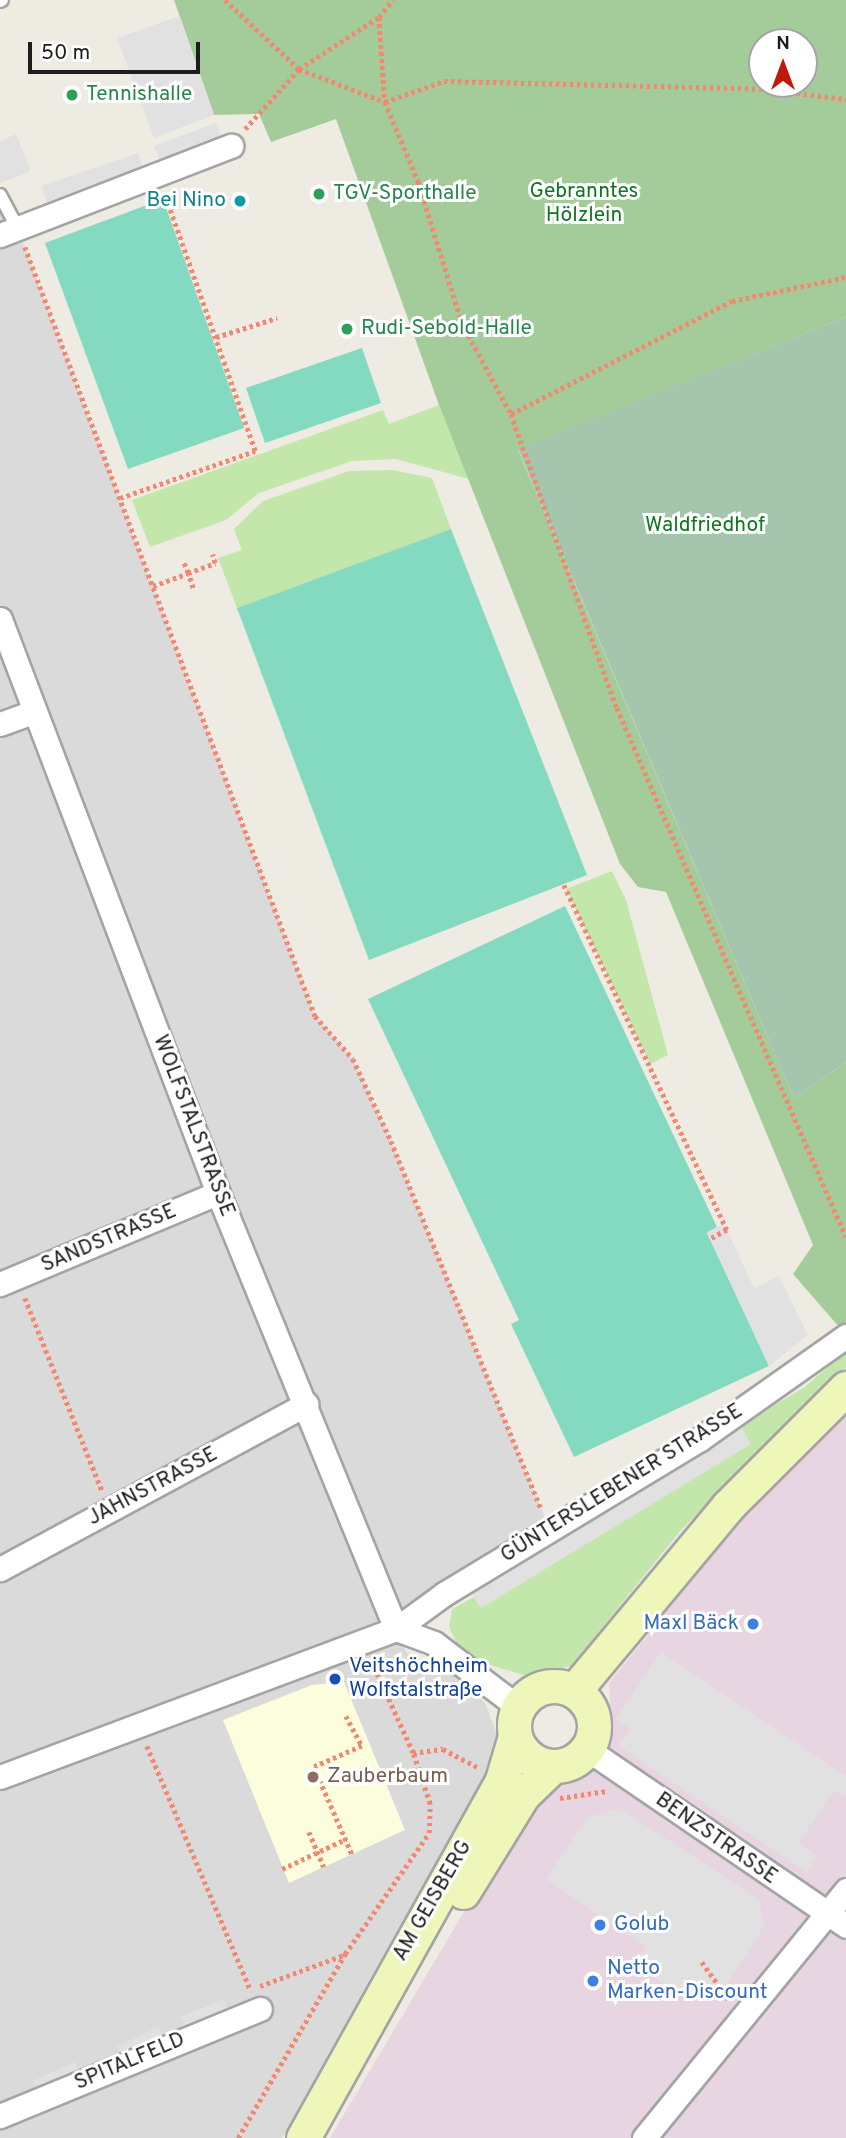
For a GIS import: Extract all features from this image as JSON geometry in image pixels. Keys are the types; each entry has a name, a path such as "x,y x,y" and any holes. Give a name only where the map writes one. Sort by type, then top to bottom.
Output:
{"street":[{"path":"8,231 231,146"},
{"name":"WOLFSTALSTRASSE","path":"0,619 33,712 218,1194 396,1629"},
{"path":"0,724 33,712"},
{"name":"SANDSTRASSE","path":"8,1281 218,1194"},
{"name":"GÜNTERSLEBENER STRASSE","path":"0,1777 396,1629 700,1438 846,1336"},
{"path":"574,1691 728,1506 846,1388"},
{"name":"JAHNSTRASSE","path":"0,1569 306,1404"},
{"path":"396,1629 434,1643 516,1722 531,1760 552,1767 578,1759 587,1749 594,1731 593,1715 574,1691 541,1688 516,1722"},
{"name":"AM GEISBERG","path":"303,2138 346,2065 395,1999 513,1787 516,1722"},
{"name":"BENZSTRASSE","path":"587,1749 846,1926"},
{"name":"AM GEISBERG","path":"513,1787 552,1767"},
{"path":"644,2138 846,1890"},
{"name":"SPITALFELD","path":"0,2116 255,2000"}],"lane":[{"path":"0,195 8,231"}],"path":[{"path":"225,0 299,69 385,102 444,81 762,89 846,99"},
{"path":"259,113 299,69 379,18 393,0"},
{"path":"379,18 385,102 418,181 462,323 511,414 617,708 846,1237"},
{"path":"120,498 255,451 158,176"},
{"path":"8,231 120,498 315,1016 353,1059 386,1129 550,1530"},
{"path":"511,414 732,301 846,277"},
{"path":"216,337 277,318"},
{"path":"152,586 215,564 212,554"},
{"path":"184,563 192,588"},
{"path":"564,885 727,1230 710,1239"},
{"path":"8,1281 110,1510"},
{"path":"238,2138 345,1954 429,1833 430,1804 413,1753 369,1658"},
{"path":"346,1716 362,1746 312,1768 346,1839 349,1851"},
{"path":"146,1742 255,2000 345,1954"},
{"path":"413,1753 443,1749 540,1804 566,1796 613,1792"},
{"path":"309,1832 324,1867"},
{"path":"282,1869 346,1839"},
{"path":"702,1962 742,2018"}],"shaded area":[{"path":"180,16 214,115 154,138 117,38"},
{"path":"216,123 222,140 160,162 154,146"},
{"path":"16,134 31,171 0,183 0,141"},
{"path":"138,153 143,169 47,202 41,186"},
{"path":"0,195 17,227 315,1016 353,1059 391,1141 550,1530 396,1629 406,1652 456,1677 485,1703 498,1737 476,1815 282,2138 0,2138"},
{"path":"724,1224 754,1288 779,1276 808,1335 769,1366 707,1232"},
{"path":"846,1409 846,2138 330,2138 539,1785 585,1778 612,1738 609,1683 768,1486"},
{"path":"740,1425 751,1444 481,1608 470,1590"},
{"path":"661,1652 846,1776 846,1797 834,1790 798,1843 817,1856 807,1872 619,1746 630,1729 616,1719"},
{"name":"Zauberbaum","path":"344,1682 405,1830 289,1883 223,1720 312,1685"},
{"path":"619,1808 759,1899 764,1926 726,1987 681,1995 635,1964 646,1947 546,1879 587,1818"},
{"path":"223,1999 229,2012 188,2031 181,2017"},
{"path":"158,2027 165,2040 123,2059 117,2046"},
{"path":"75,2062 81,2075 40,2094 33,2081"}],"green space":[{"name":"Gebranntes Hölzlein","path":"174,0 846,0 846,317 518,450 794,1099 846,1062 846,1335 793,1274 813,1245 666,892 638,887 620,864 439,405 336,119 271,142 259,114 214,115"},
{"path":"163,199 244,428 128,469 45,243"},
{"name":"Waldfriedhof","path":"846,317 846,1062 794,1099 518,449"},
{"path":"362,348 381,403 265,443 246,388"},
{"path":"439,405 469,479 396,459 352,461 259,493 226,520 150,547 132,500 383,410 389,424"},
{"path":"393,470 432,478 451,529 237,608 218,558 242,550 234,529 263,501 349,471"},
{"path":"451,529 587,875 369,960 237,608"},
{"path":"612,871 626,900 668,1055 650,1064 566,889"},
{"path":"565,906 717,1227 707,1233 769,1366 574,1457 511,1324 519,1320 368,999"},
{"path":"846,1351 846,1367 681,1530 571,1666 527,1676 487,1664 459,1648 449,1627 452,1609 474,1597 481,1608 750,1443 740,1425 805,1387"}],"place":[{"name":"Tennishalle","path":"72,95"},
{"name":"TGV-Sporthalle","path":"319,194"},
{"name":"Bei Nino","path":"240,201"},
{"name":"Rudi-Sebold-Halle","path":"347,329"},
{"name":"Maxl Bäck","path":"753,1624"},
{"name":"Veitshöchheim Wolfstalstraße","path":"335,1679"},
{"name":"Zauberbaum","path":"313,1777"},
{"name":"Golub","path":"600,1925"},
{"name":"Netto Marken-Discount","path":"593,1981"}]}
